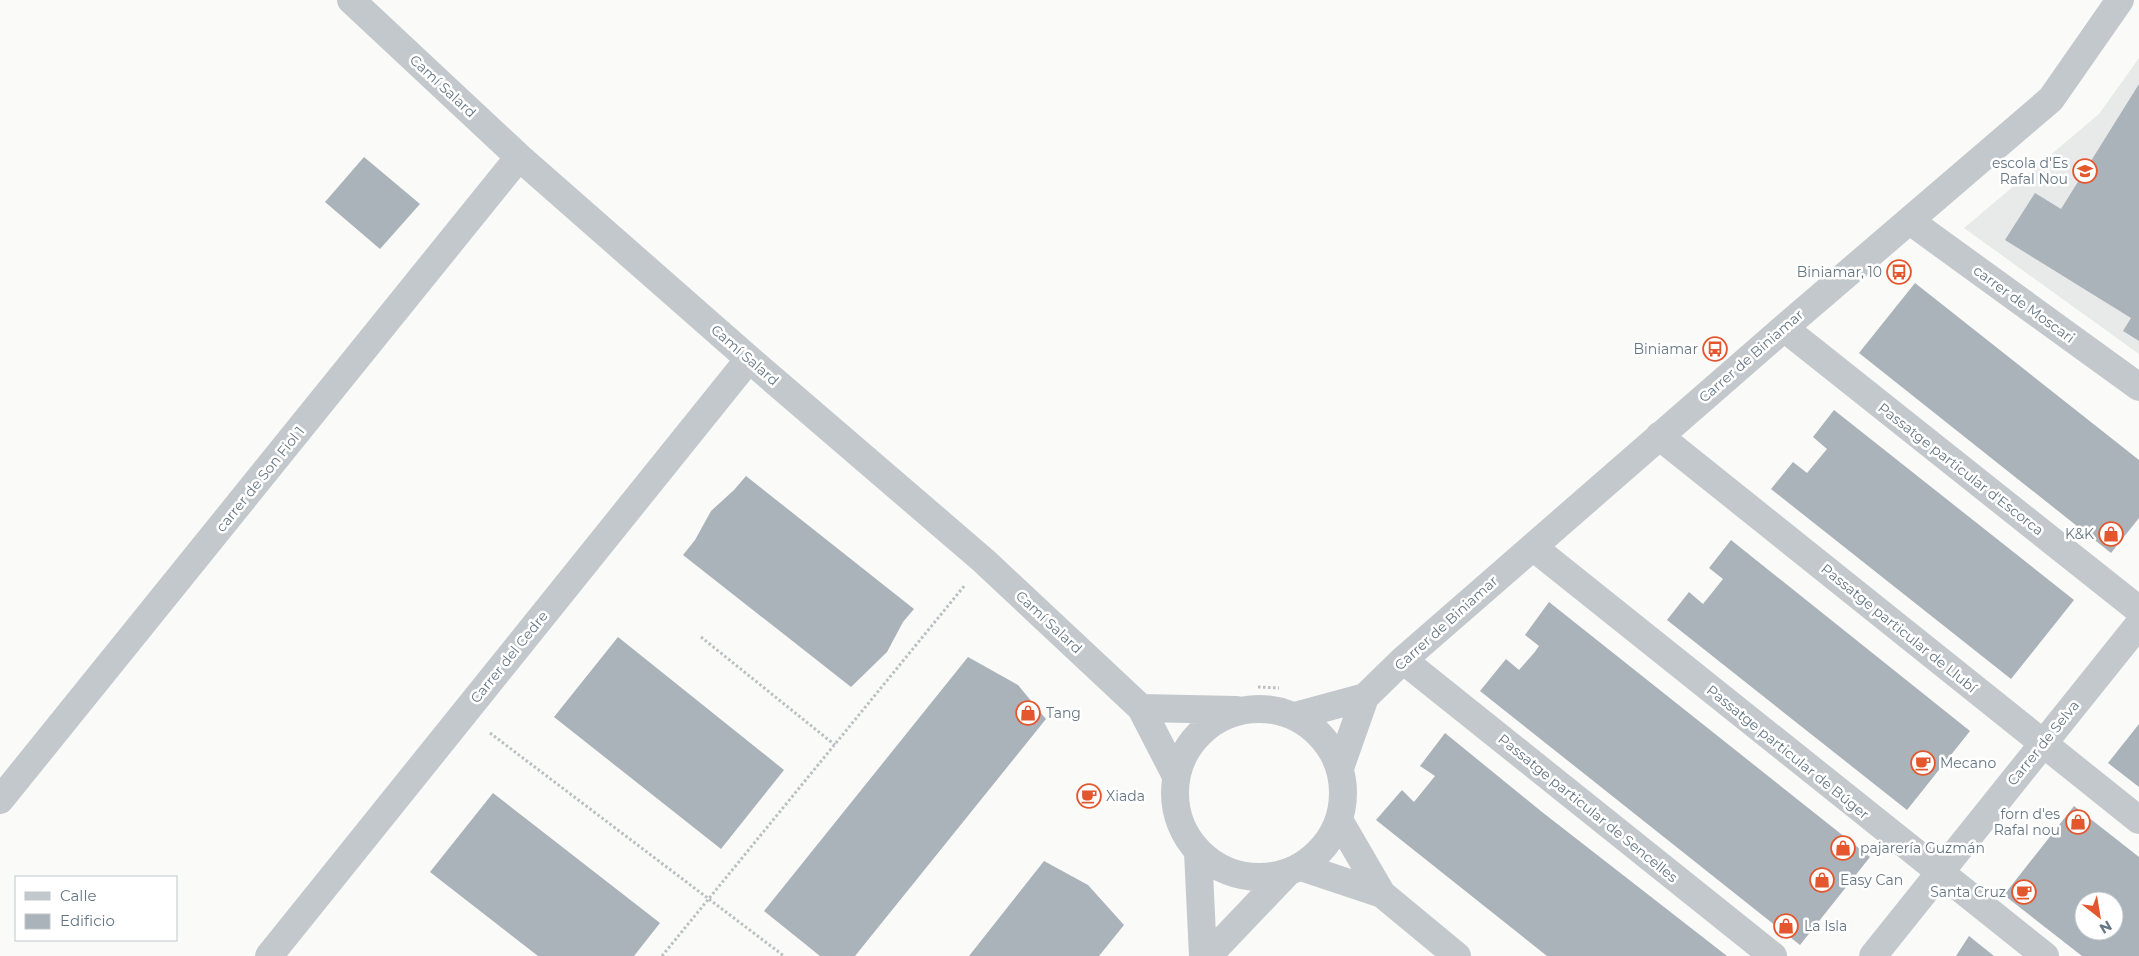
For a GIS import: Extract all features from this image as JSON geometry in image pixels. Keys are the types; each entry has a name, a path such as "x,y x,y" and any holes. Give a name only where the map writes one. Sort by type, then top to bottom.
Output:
{"street":[{"name":"Camí Salard","path":"351,0 519,157 749,359 984,561 1141,708 1176,776"},
{"name":"Carrer de Biniamar","path":"1340,768 1365,698 1404,660 1659,436 2051,99 2120,0"},
{"name":"carrer de Son Fiol 1","path":"0,800 519,157"},
{"name":"carrer de Moscari","path":"1910,221 2139,387"},
{"name":"Passatge particular d'Escorca","path":"1784,328 2139,610"},
{"name":"Carrer del Cedre","path":"270,956 749,359"},
{"name":"Passatge particular de Llubí","path":"1659,436 2139,820"},
{"name":"Passatge particular de Búger","path":"1533,547 2045,956"},
{"name":"Carrer de Selva","path":"1872,956 2139,624"},
{"name":"Passatge particular de Sencelles","path":"1404,660 1773,956"},
{"name":"Carrer de Biniamar","path":"1295,716 1365,698"},
{"path":"1141,708 1269,709 1295,716 1315,729 1330,746 1340,768 1344,785 1343,803 1339,820 1330,839 1317,854 1294,870 1208,956"},
{"path":"1243,710 1220,718 1200,733 1185,752 1176,776 1175,803 1182,829 1198,852 1216,866 1240,875 1264,878 1294,870 1382,894"},
{"path":"1339,820 1382,894 1457,956"},
{"path":"1198,852 1203,956"}],"path":[{"path":"662,956 984,561"},
{"path":"701,637 835,745"},
{"path":"464,713 784,956"}],"shaded area":[{"name":"escola d'Es Rafal Nou","path":"2139,58 2139,354 1964,228 2099,114"}],"building":[{"name":"escola d'Es Rafal Nou","path":"2139,84 2139,341 2123,331 2131,318 2005,240 2035,193 2061,209"},
{"path":"364,157 420,204 380,249 325,202"},
{"path":"1915,283 2139,460 2139,518 2111,553 1859,353"},
{"path":"1834,410 2074,600 2011,679 1771,489 1793,462 1807,473 1827,449 1813,437"},
{"path":"746,476 914,609 903,622 887,652 851,687 683,555 695,540 711,511"},
{"path":"1731,540 1970,731 1907,810 1667,620 1689,592 1703,604 1723,579 1709,568"},
{"path":"1549,602 1870,857 1800,945 1480,691 1506,659 1519,670 1534,653 1539,646 1525,635"},
{"path":"618,637 784,770 721,849 554,717"},
{"path":"968,657 1018,685 1046,719 855,956 820,956 764,911"},
{"path":"2139,724 2139,787 2108,763"},
{"path":"1445,733 1542,812 1727,956 1547,956 1376,820 1402,790 1414,802 1435,776 1420,766"},
{"path":"493,793 660,923 634,956 538,956 430,872"},
{"path":"2074,806 2139,857 2139,956 2082,956 2004,895"},
{"path":"1044,861 1088,885 1124,925 1099,956 969,956"},
{"path":"1969,936 1994,956 1956,956"}],"place":[{"name":"escola d'Es Rafal Nou","path":"2085,171"},
{"name":"Biniamar, 10","path":"1899,272"},
{"name":"Biniamar","path":"1715,349"},
{"name":"K&K","path":"2111,534"},
{"name":"Tang","path":"1028,713"},
{"name":"Mecano","path":"1923,763"},
{"name":"Xiada","path":"1089,796"},
{"name":"forn d'es Rafal nou","path":"2078,822"},
{"name":"pajarería Guzmán","path":"1843,848"},
{"name":"Easy Can","path":"1822,880"},
{"name":"Santa Cruz","path":"2024,892"},
{"name":"La Isla","path":"1786,926"}]}
